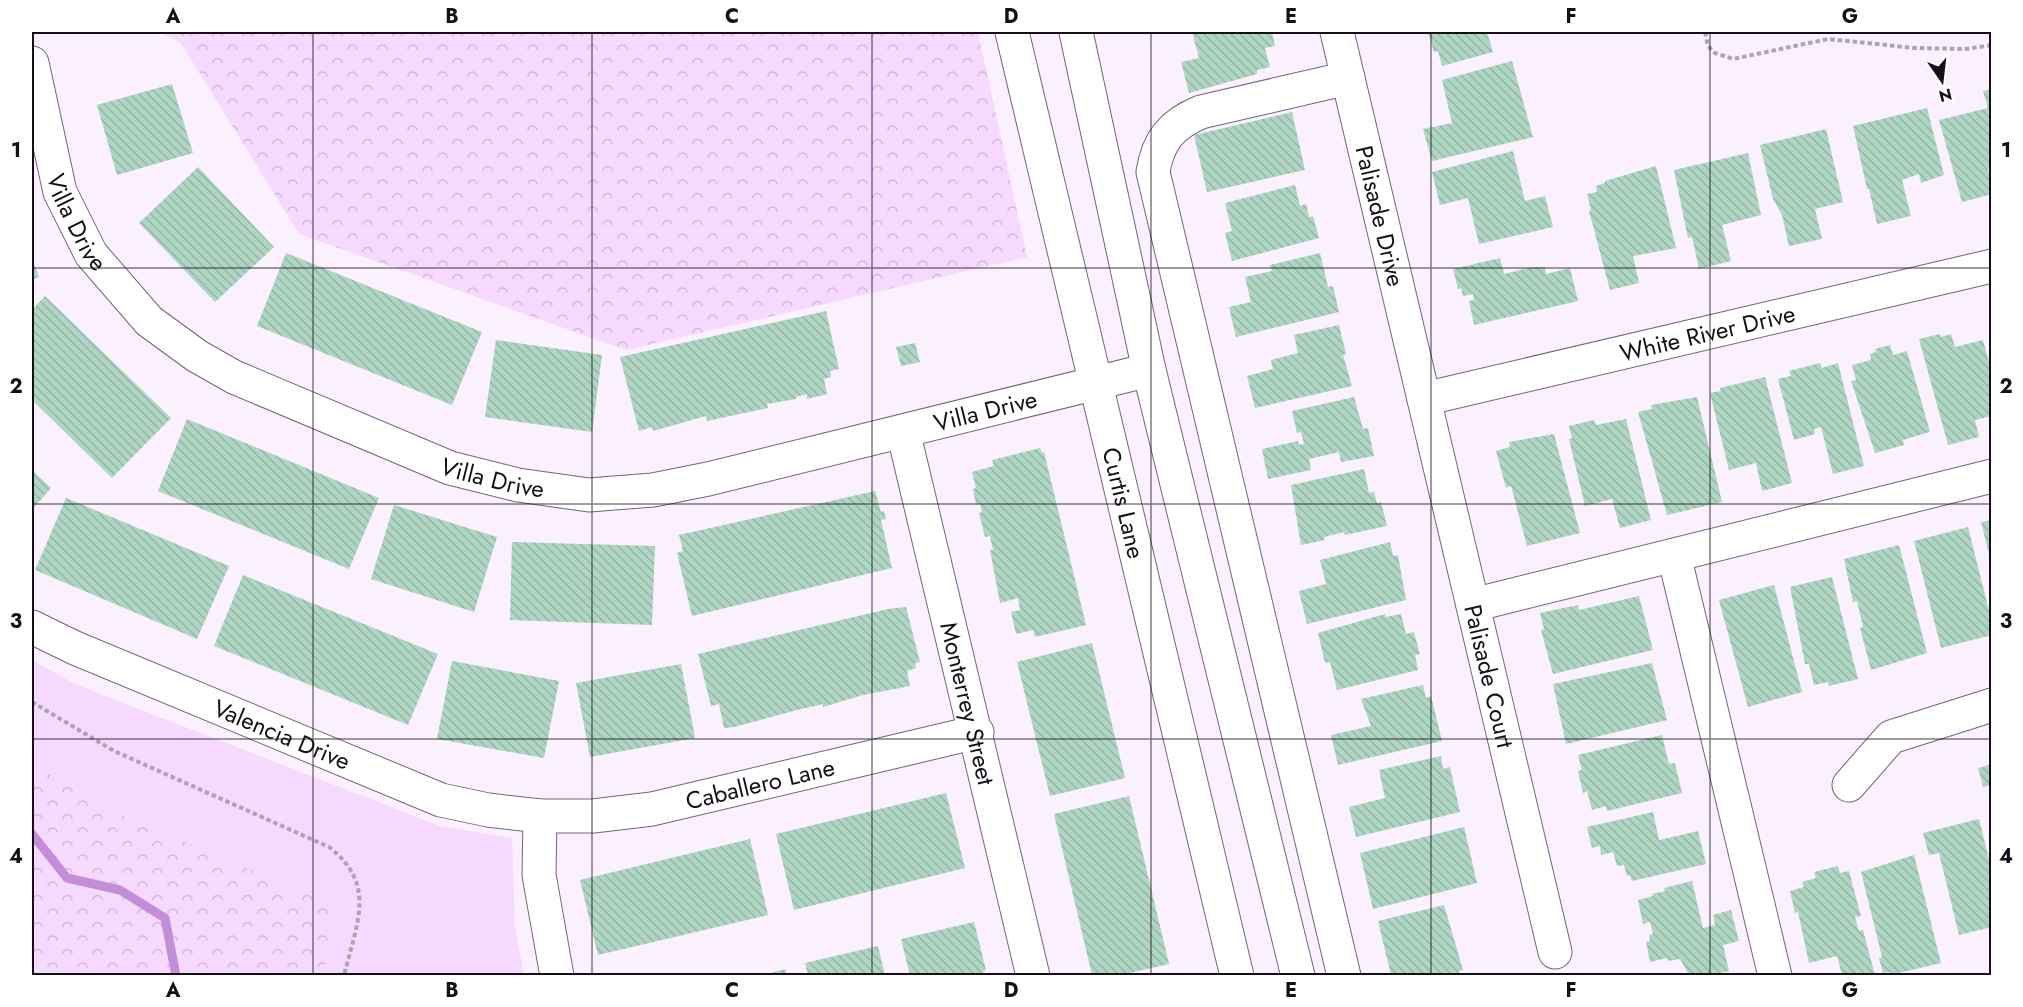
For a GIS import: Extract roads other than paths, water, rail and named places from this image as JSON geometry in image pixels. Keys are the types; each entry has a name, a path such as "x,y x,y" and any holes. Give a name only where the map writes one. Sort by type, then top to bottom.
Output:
{"street":[{"name":"Curtis Lane","path":"1012,32 1237,975"},
{"path":"1076,32 1149,370 1298,975"},
{"name":"Palisade Drive","path":"1337,32 1424,399"},
{"name":"Villa Drive","path":"32,63 60,192 91,254 149,321 197,356 245,382 450,468 518,485 589,495 653,490 708,479 1149,370"},
{"path":"1344,975 1153,172 1156,152 1167,134 1182,120 1201,112 1348,78"},
{"name":"White River Drive","path":"1424,399 1992,266"},
{"name":"Palisade Court","path":"1424,399 1555,952"},
{"name":"Monterrey Street","path":"903,431 977,732 1033,975"},
{"path":"1473,605 1992,476"},
{"path":"1674,555 1775,975"},
{"name":"Valencia Drive","path":"32,627 97,658 441,800 488,810 540,816"},
{"path":"1849,785 1891,737 1992,705"},
{"name":"Caballero Lane","path":"540,816 593,816 652,809 977,732"},
{"path":"540,816 539,875 557,975"}],"waterway":[{"path":"32,834 67,878 120,890 165,918 176,976"}]}
